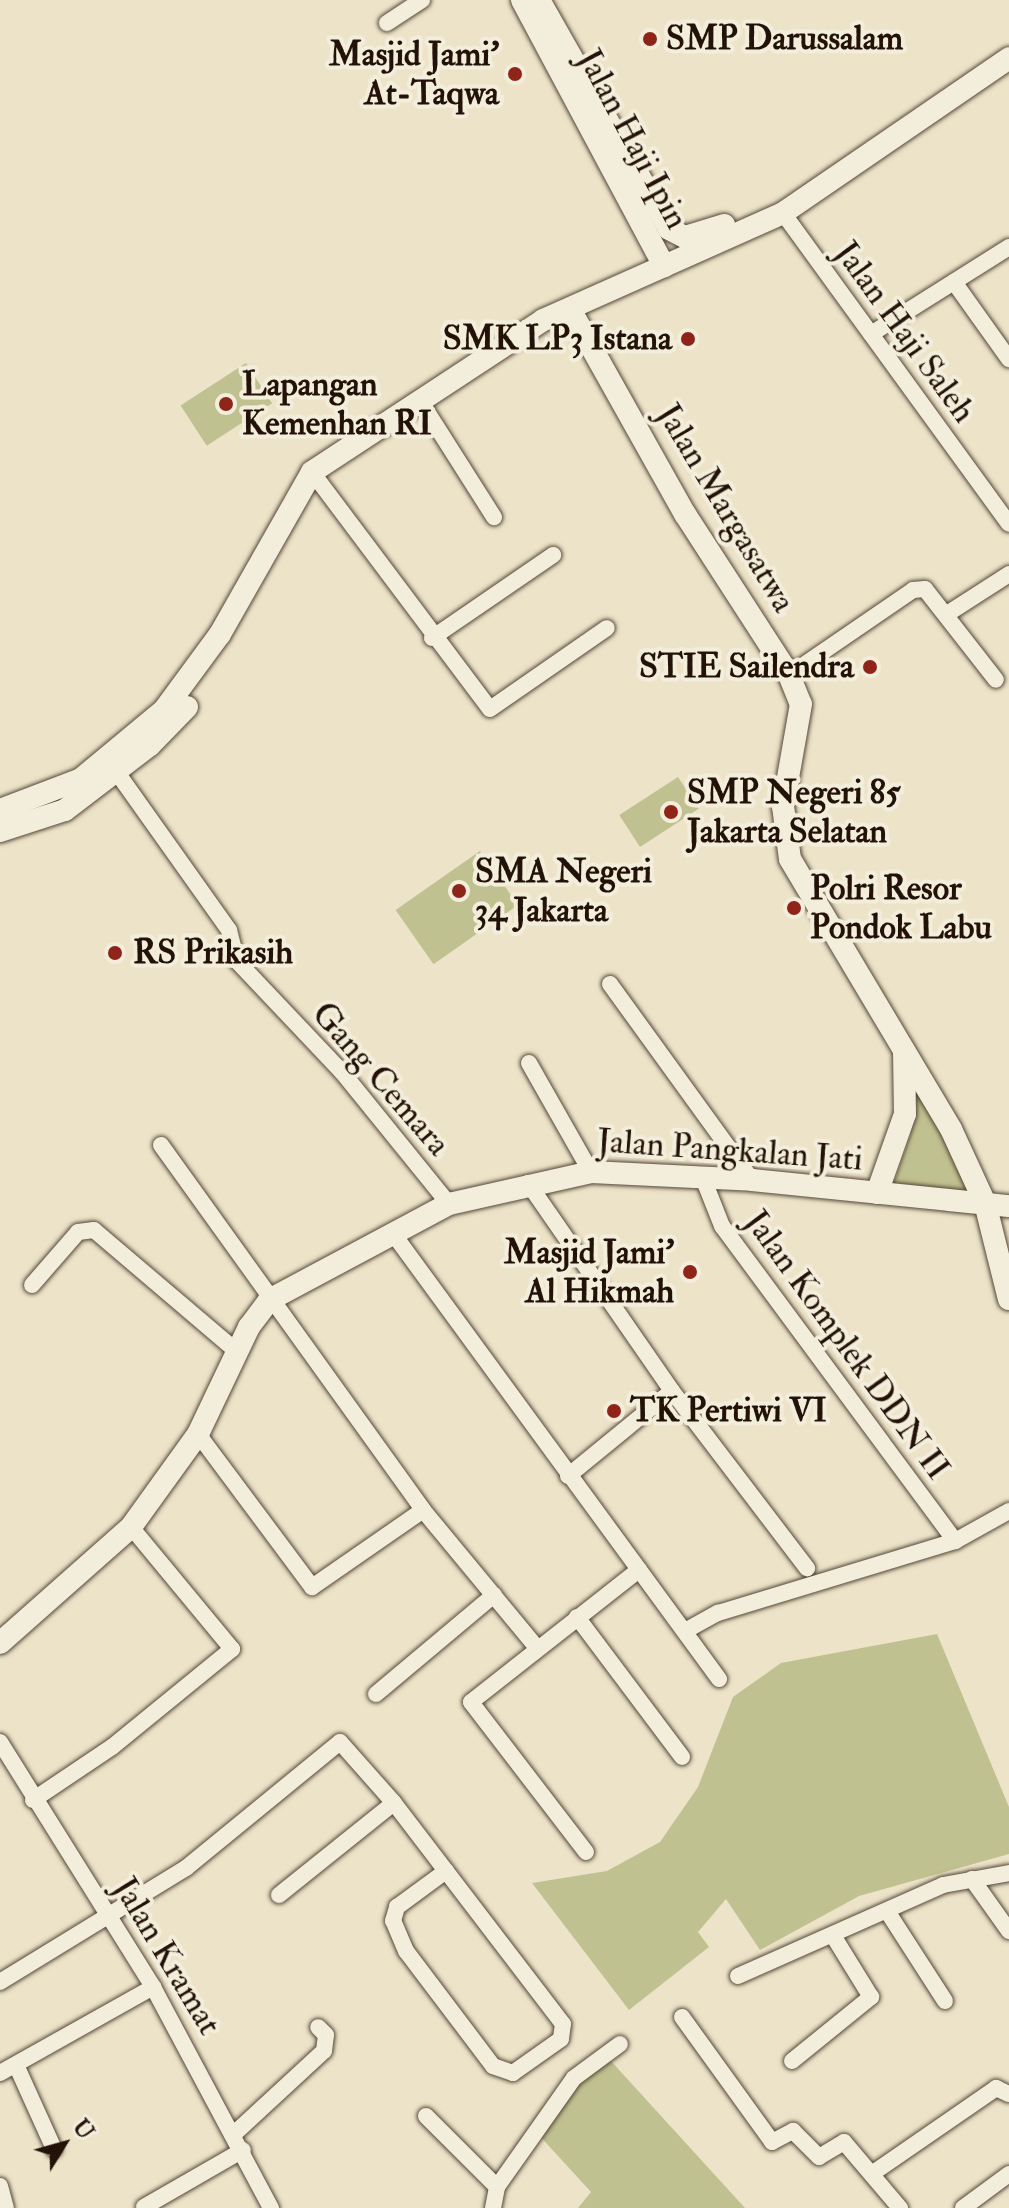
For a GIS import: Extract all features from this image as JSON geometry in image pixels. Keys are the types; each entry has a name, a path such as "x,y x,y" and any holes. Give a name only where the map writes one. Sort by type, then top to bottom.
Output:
{"main road":[{"name":"Jalan Haji Ipin","path":"522,0 603,136 669,229 685,237 788,207"},
{"name":"Jalan Haji Ipin","path":"539,0 664,266"},
{"path":"0,831 65,810 112,765 195,674 315,477 524,339 664,266 788,207 892,143 1009,58"},
{"name":"Jalan Margasatwa","path":"561,319 789,675 801,704 783,806 790,859 904,1048 985,1203 1009,1299"},
{"path":"0,810 55,794 112,765"},
{"path":"877,1193 905,1114 904,1048"},
{"name":"Jalan Pangkalan Jati","path":"0,1643 131,1527 198,1434 236,1351 274,1307 397,1238 449,1204 532,1189 591,1172 702,1181 752,1180 1009,1206"}],"street":[{"path":"387,23 422,0"},
{"name":"Jalan Haji Saleh","path":"788,207 871,334 1009,524"},
{"path":"871,334 1009,247"},
{"path":"954,282 1009,359"},
{"path":"415,412 494,517"},
{"path":"315,477 432,638 490,709 607,628"},
{"path":"432,638 553,555"},
{"path":"947,614 1009,574"},
{"path":"789,675 913,590 925,589 996,680"},
{"name":"Gang Cemara","path":"112,765 229,930 237,961 342,1072 449,1204"},
{"path":"610,984 752,1180"},
{"path":"529,1063 591,1172"},
{"path":"161,1145 274,1307 423,1510 537,1648"},
{"name":"Jalan Komplek DDN II","path":"702,1181 708,1206 955,1541"},
{"path":"532,1189 672,1391 807,1568"},
{"path":"32,1285 78,1232 94,1230 236,1351"},
{"path":"397,1238 719,1679"},
{"path":"568,1476 672,1391"},
{"path":"198,1434 312,1587 423,1510"},
{"path":"685,1631 718,1613 955,1541 1009,1511"},
{"path":"33,1800 112,1747 232,1649 131,1527"},
{"path":"586,1852 471,1706 537,1648 639,1570"},
{"path":"376,1694 494,1595"},
{"path":"577,1617 682,1757"},
{"name":"Jalan Kramat","path":"0,1742 33,1800 153,1987 235,2133 271,2208"},
{"path":"0,1982 186,1868 340,1742 394,1803 446,1871 563,2024 561,2039 513,2073 493,2066 406,1951 393,1921 397,1907 446,1871"},
{"path":"279,1895 394,1803"},
{"path":"738,1976 834,1937 887,1911 972,1879 1009,1873"},
{"path":"972,1879 1009,1931"},
{"path":"887,1911 945,2001"},
{"path":"792,2061 871,1997 834,1937"},
{"path":"0,2074 153,1987"},
{"path":"682,2017 772,2142 793,2131 819,2157 844,2142 900,2208"},
{"path":"235,2133 324,2051 326,2035 318,2027"},
{"path":"493,2208 497,2187 574,2078 620,2044"},
{"path":"17,2067 54,2149"},
{"path":"873,2173 996,2088 1009,2094"},
{"path":"426,2116 497,2187"},
{"path":"144,2207 243,2150"},
{"path":"963,2208 1009,2174"},
{"path":"0,2186 6,2208"}],"green space":[{"name":"Lapangan Kemenhan RI","path":"246,363 272,403 207,446 181,405"},
{"path":"678,777 699,809 640,847 619,815"},
{"path":"480,851 518,905 433,964 396,910"},
{"path":"915,1087 968,1191 894,1183 911,1133"},
{"path":"937,1634 1009,1807 1009,1854 859,1896 760,1950 726,1899 698,1932 709,1947 629,2010 532,1883 607,1871 660,1842 698,1787 733,1697 781,1663"},
{"path":"600,2049 745,2208 578,2208 591,2192 537,2133"}],"place":[{"name":"SMP Darussalam","path":"650,39"},
{"name":"Masjid Jami' At-Taqwa","path":"515,74"},
{"name":"SMK LP3 Istana","path":"688,339"},
{"name":"Lapangan Kemenhan RI","path":"226,404"},
{"name":"STIE Sailendra","path":"870,667"},
{"name":"SMP Negeri 85 Jakarta Selatan","path":"671,812"},
{"name":"SMA Negeri 34 Jakarta","path":"459,891"},
{"name":"Polri Resor Pondok Labu","path":"794,908"},
{"name":"RS Prikasih","path":"115,953"},
{"name":"Masjid Jami' Al Hikmah","path":"690,1272"},
{"name":"TK Pertiwi VI","path":"614,1411"}]}
